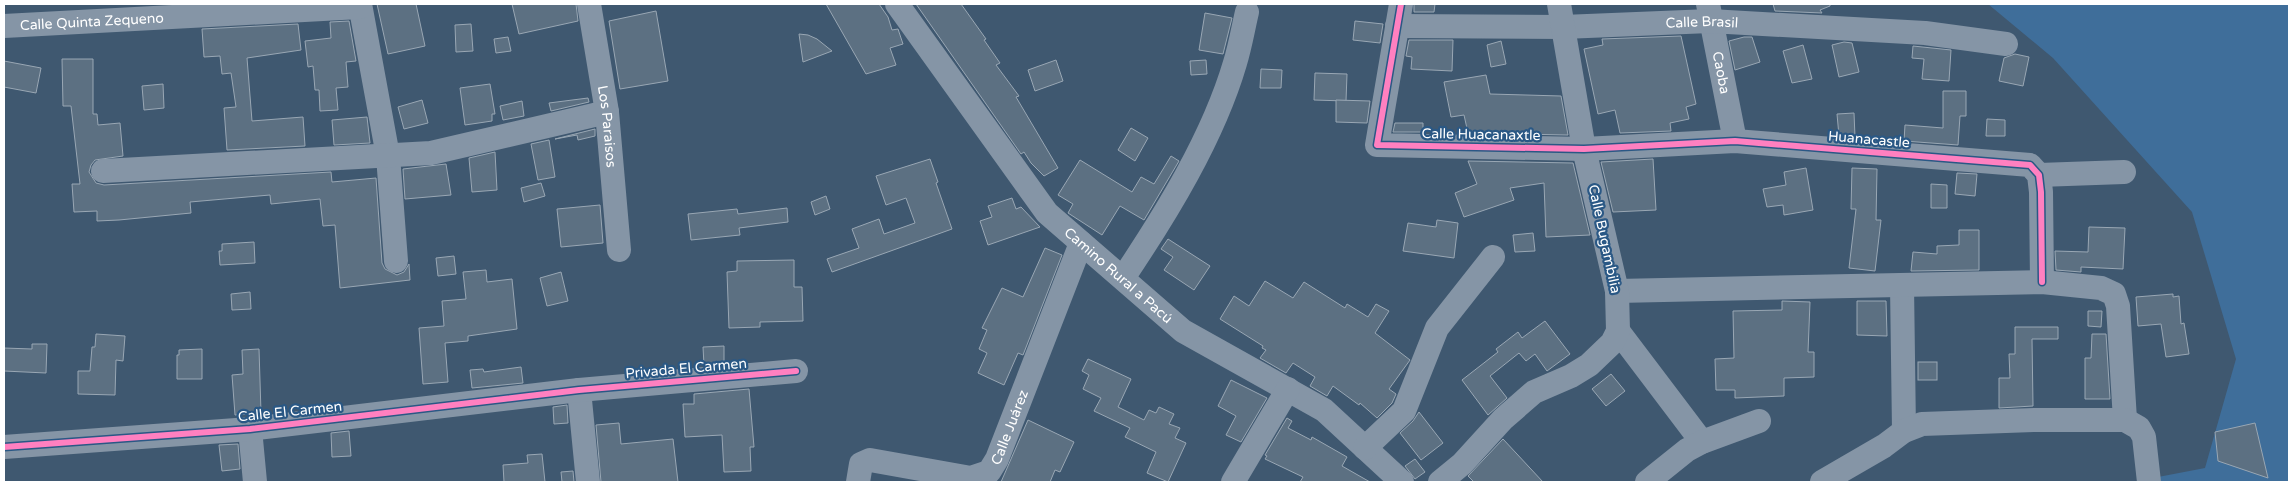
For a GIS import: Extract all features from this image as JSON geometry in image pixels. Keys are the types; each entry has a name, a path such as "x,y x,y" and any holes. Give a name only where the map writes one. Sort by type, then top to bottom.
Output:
{"street":[{"name":"Los Paraisos","path":"589,4 607,112 620,250"},
{"name":"Camino Rural a Pacú","path":"897,4 1047,213 1183,330 1324,410 1402,482"},
{"name":"Calle Bugambilia","path":"1559,4 1584,149 1617,291 1618,331"},
{"path":"360,5 388,156 396,261"},
{"name":"Calle Quinta Zequeno","path":"4,26 163,10 360,5"},
{"path":"1123,278 1149,239 1207,138 1235,64 1247,12"},
{"name":"Calle Brasil","path":"1399,15 1563,27 1709,12 1925,33 2006,44"},
{"name":"Caoba","path":"1709,12 1735,141"},
{"name":"Calle Huacanaxtle","path":"1399,15 1377,144 1584,149"},
{"path":"104,171 432,153 607,112"},
{"name":"Huanacastle","path":"1584,149 1735,141 2030,165 2039,175"},
{"path":"2042,282 2039,175 2124,172"},
{"name":"Calle Juárez","path":"858,482 861,464 870,460 971,478 988,472 997,459 1081,242"},
{"path":"1365,448 1404,411 1437,328 1493,257"},
{"path":"1617,291 2042,282 2102,288 2114,294 2118,306 2124,420"},
{"path":"1902,285 1904,431"},
{"path":"1440,482 1462,464 1503,419 1534,392 1571,376 1589,365 1612,343 1618,331 1702,442"},
{"name":"Privada El Carmen","path":"579,390 796,371"},
{"path":"1233,482 1288,389"},
{"path":"579,390 588,482"},
{"name":"Calle El Carmen","path":"4,446 250,429 579,390"},
{"path":"1822,482 1884,446 1904,431 1922,424 1941,422 2124,420 2139,428 2144,436 2149,482"},
{"path":"1647,482 1686,450 1702,442 1759,421"},
{"path":"250,429 255,482"}],"shaded area":[{"path":"1988,4 2289,4 2289,482 2132,482 2205,468 2236,359 2192,212 2053,58"}],"building":[{"path":"377,4 416,4 425,46 388,54"},
{"path":"512,4 576,4 578,21 519,34"},
{"path":"826,4 879,4 888,17 892,30 898,29 903,44 890,48 896,65 866,74"},
{"path":"916,4 961,4 986,39 984,40 1000,63 996,65 1019,96 1016,97 1058,168 1044,176 1031,163 1024,152 1021,154"},
{"path":"1414,4 1435,4 1434,12 1414,12"},
{"path":"1773,4 1830,4 1830,6 1820,10 1822,13 1775,11"},
{"path":"656,11 668,81 620,89 609,21"},
{"path":"1205,13 1232,18 1223,54 1199,50"},
{"path":"349,21 356,61 346,62 348,87 336,88 338,110 320,111 319,90 315,90 313,66 308,67 305,41 331,38 330,22"},
{"path":"1355,21 1383,24 1380,43 1353,40"},
{"path":"298,24 301,50 247,58 252,121 303,117 305,146 227,150 224,108 236,107 231,73 222,74 220,56 204,57 202,29"},
{"path":"471,24 473,51 456,52 455,25"},
{"path":"799,34 817,39 832,51 803,62"},
{"path":"1681,36 1696,104 1686,107 1689,119 1670,123 1671,131 1620,133 1615,110 1598,114 1584,49 1603,45 1602,39"},
{"path":"508,37 511,51 496,53 494,39"},
{"path":"1752,37 1760,62 1735,70 1729,41"},
{"path":"1409,40 1453,40 1452,71 1411,69 1412,57 1406,56"},
{"path":"1501,41 1506,64 1491,67 1487,45"},
{"path":"1844,42 1852,43 1859,72 1839,77 1832,45"},
{"path":"1803,45 1812,79 1792,83 1783,51"},
{"path":"1913,46 1951,50 1949,81 1922,79 1924,59 1912,58"},
{"path":"2015,54 2029,57 2023,86 1999,81 2004,58"},
{"path":"62,59 93,59 93,114 97,114 98,125 120,123 123,156 95,160 89,172 96,183 104,185 331,172 332,182 376,178 382,263 385,269 397,275 404,272 409,264 410,280 340,288 335,225 323,226 320,199 271,204 270,195 190,202 191,213 119,220 97,221 97,211 74,212 72,184 80,184 71,106 63,106"},
{"path":"1056,60 1063,81 1035,91 1028,70"},
{"path":"1206,60 1207,74 1191,75 1190,61"},
{"path":"4,61 41,68 36,93 4,87"},
{"path":"1261,69 1282,70 1281,88 1260,88"},
{"path":"1315,73 1347,74 1346,101 1314,100"},
{"path":"1486,75 1490,94 1561,96 1568,135 1468,133 1464,115 1451,117 1444,82"},
{"path":"163,84 164,108 144,110 142,86"},
{"path":"490,84 495,114 492,114 492,121 465,125 460,88"},
{"path":"1943,91 1966,91 1966,116 1960,116 1958,145 1904,141 1905,125 1943,128"},
{"path":"588,98 589,102 551,111 549,103"},
{"path":"422,100 428,123 404,129 398,107"},
{"path":"1336,100 1370,101 1367,123 1336,122"},
{"path":"522,101 524,116 503,120 500,106"},
{"path":"1854,113 1855,137 1839,136 1837,114"},
{"path":"367,117 370,143 334,145 332,120"},
{"path":"1987,119 2005,120 2005,136 1986,136"},
{"path":"1395,123 1423,123 1423,132 1393,132"},
{"path":"1131,128 1148,138 1135,161 1118,150"},
{"path":"595,129 595,136 578,140 577,135 555,139"},
{"path":"549,140 555,177 538,180 531,144"},
{"path":"495,152 497,190 472,192 469,158"},
{"path":"1171,156 1179,161 1144,220 1120,206 1102,235 1068,213 1073,204 1058,195 1080,160 1132,192 1141,177 1154,184"},
{"path":"930,159 952,229 832,272 827,259 859,248 852,229 879,219 884,234 915,223 906,198 886,205 876,176"},
{"path":"1653,159 1656,210 1613,212 1601,162"},
{"path":"1468,161 1573,163 1590,235 1546,237 1544,183 1510,188 1514,200 1464,217 1455,193 1477,184"},
{"path":"446,164 451,195 405,199 403,169"},
{"path":"1806,168 1813,210 1784,215 1783,205 1767,207 1763,189 1786,185 1784,172"},
{"path":"1852,168 1877,169 1876,220 1881,220 1875,271 1849,268 1856,209 1851,209"},
{"path":"1957,173 1977,174 1975,196 1955,194"},
{"path":"541,183 545,196 524,202 521,188"},
{"path":"1931,184 1947,185 1947,208 1931,208"},
{"path":"826,196 830,209 815,215 811,202"},
{"path":"1012,198 1016,209 1021,207 1040,227 988,245 980,221 992,217 988,206"},
{"path":"600,205 603,243 561,247 557,209"},
{"path":"787,208 788,222 739,228 740,235 691,240 688,214 737,209 738,214"},
{"path":"1437,220 1458,223 1454,258 1403,251 1408,223 1436,227"},
{"path":"2089,227 2125,228 2123,269 2081,267 2081,272 2056,270 2055,251 2088,252"},
{"path":"1959,230 1979,230 1979,270 1911,271 1913,252 1937,254 1937,246 1959,245"},
{"path":"1533,233 1535,251 1515,252 1513,235"},
{"path":"1168,239 1210,266 1194,290 1164,270 1173,257 1161,249"},
{"path":"254,242 255,263 220,265 219,251 222,251 222,244"},
{"path":"1045,248 1062,255 1023,355 1018,353 1004,385 978,373 987,353 979,349 987,330 982,328 1002,288 1023,297"},
{"path":"454,256 456,274 438,276 436,258"},
{"path":"794,260 794,287 802,287 803,321 760,322 760,327 729,328 727,272 737,271 737,261"},
{"path":"486,270 487,282 512,279 517,329 468,336 468,341 445,343 448,382 423,384 419,328 444,326 442,301 466,299 463,272"},
{"path":"561,272 568,301 547,306 540,278"},
{"path":"1265,281 1293,298 1304,282 1345,308 1347,304 1368,317 1376,304 1389,311 1375,333 1410,360 1389,389 1396,394 1392,403 1377,418 1360,403 1359,405 1333,386 1327,396 1310,386 1315,377 1293,363 1286,373 1260,358 1266,350 1262,348 1263,346 1220,319 1234,296 1249,306"},
{"path":"250,292 251,309 232,310 231,294"},
{"path":"2173,294 2173,297 2179,296 2181,324 2184,323 2189,354 2166,357 2161,324 2138,326 2136,297"},
{"path":"1782,301 1810,302 1808,352 1814,352 1814,377 1784,378 1784,396 1735,398 1735,390 1716,390 1715,359 1734,358 1733,311 1782,310"},
{"path":"1857,301 1886,301 1887,336 1857,335"},
{"path":"2088,311 2102,311 2101,327 2088,326"},
{"path":"1545,321 1570,354 1547,371 1535,354 1526,361 1519,353 1490,376 1507,398 1488,415 1462,380 1498,352 1496,349 1518,332 1522,338"},
{"path":"2015,327 2058,327 2058,339 2032,339 2033,406 1999,408 1999,378 2010,378 2009,354 2015,354"},
{"path":"96,334 125,336 123,361 116,360 115,395 78,394 78,371 90,371 92,347 95,347"},
{"path":"2092,334 2106,334 2110,399 2085,399 2085,358 2091,358"},
{"path":"32,344 47,344 46,373 4,371 4,348 32,349"},
{"path":"724,346 724,363 704,365 703,347"},
{"path":"202,349 202,379 177,379 177,355 179,355 179,350"},
{"path":"259,349 261,413 235,415 232,375 243,374 242,350"},
{"path":"1088,359 1131,379 1118,407 1144,420 1149,410 1156,413 1159,407 1174,414 1169,424 1180,428 1175,438 1186,443 1168,482 1147,473 1156,452 1125,437 1130,428 1094,411 1101,398 1083,389 1089,375 1082,371"},
{"path":"1918,362 1937,362 1937,380 1918,380"},
{"path":"521,367 523,383 472,388 470,370 483,369 484,372"},
{"path":"1611,374 1625,391 1606,406 1592,389"},
{"path":"1231,380 1267,398 1241,442 1226,435 1236,416 1218,406"},
{"path":"749,389 754,447 750,447 751,471 724,472 722,435 685,437 683,404 694,404 694,394"},
{"path":"567,405 568,423 554,424 553,407"},
{"path":"1419,412 1443,443 1421,460 1400,433 1413,421"},
{"path":"1287,418 1292,421 1288,428 1311,440 1312,437 1347,457 1342,466 1370,482 1300,482 1303,477 1265,459 1267,456 1265,455"},
{"path":"1028,420 1074,442 1060,472 1055,470 1050,482 1001,482"},
{"path":"619,423 621,444 673,439 678,482 601,482 596,425"},
{"path":"2255,423 2268,478 2218,461 2215,432"},
{"path":"349,431 351,456 332,457 331,433"},
{"path":"1503,439 1543,482 1474,482 1468,476"},
{"path":"238,444 240,469 222,471 219,445"},
{"path":"542,454 545,482 504,482 503,465 528,463 527,455"},
{"path":"1415,459 1425,472 1415,479 1405,466"},
{"path":"573,471 574,482 562,482 561,472"}],"cycle path":[{"path":"1401,4 1377,145 1584,149 1735,141 2030,165 2039,175 2041,192 2042,282"},
{"path":"4,447 250,429 579,390 796,371"}]}
